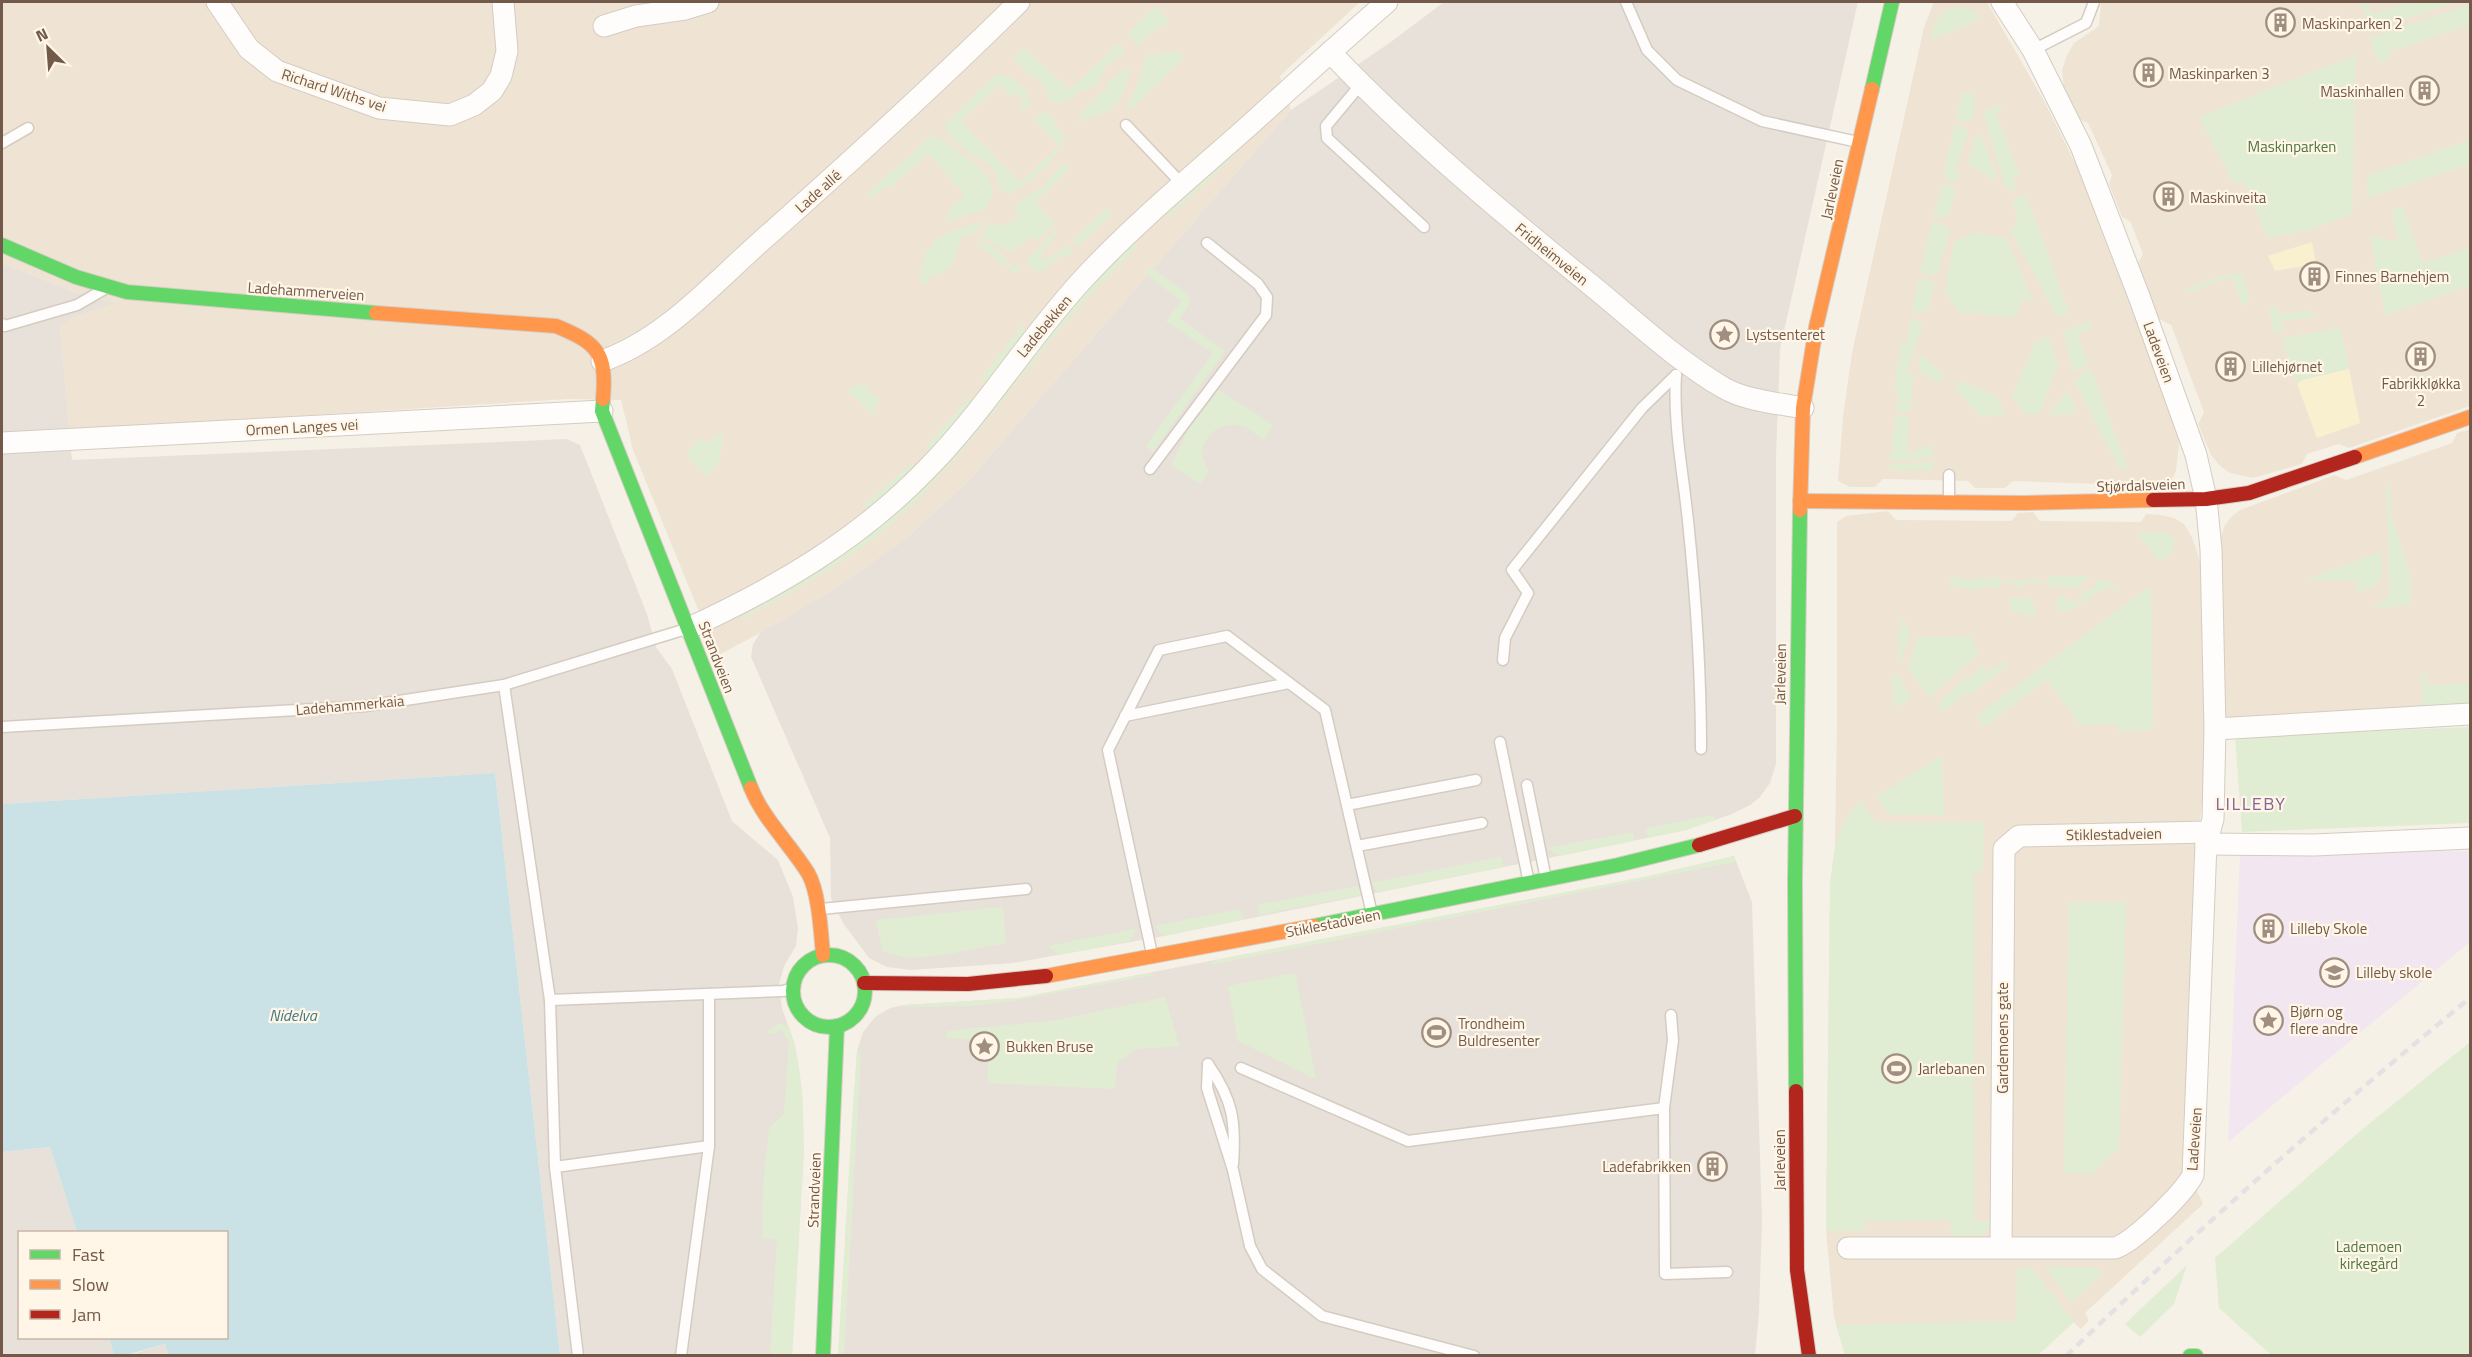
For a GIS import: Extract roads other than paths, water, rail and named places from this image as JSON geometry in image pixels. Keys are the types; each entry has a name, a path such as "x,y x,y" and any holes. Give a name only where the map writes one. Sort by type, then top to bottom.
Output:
{"street":[{"name":"Richard Withs vei","path":"217,2 249,49 277,71 379,108 450,115 474,105 492,91 501,76 507,51 503,2"},
{"path":"604,26 636,16 685,9 708,2"},
{"name":"Lade allé","path":"602,361 621,354 665,327 860,153 1019,2"},
{"name":"Ladebekken","path":"689,628 749,600 818,560 890,504 929,467 960,432 1046,322 1085,277 1182,184 1387,2"},
{"name":"Jarleveien","path":"1809,1356 1802,1317 1797,1246 1795,816 1803,408 1816,327 1892,2"},
{"name":"Ladeveien","path":"1848,1248 2115,1248 2125,1245 2188,1186 2193,1175 2208,838 2213,819 2215,729 2211,549 2206,499 2196,455 2081,146 2033,50 2002,2"},
{"name":"Fridheimveien","path":"1330,52 1361,84 1500,211 1681,369 1751,398 1803,408"},
{"name":"Ladehammerveien","path":"2,245 76,277 127,292 556,326 587,340 602,361"},
{"name":"Strandveien","path":"602,361 604,386 602,411 752,791 760,807 808,875 818,910 823,956"},
{"name":"Ormen Langes vei","path":"2,443 602,411"},
{"name":"Stjørdalsveien","path":"1800,501 2036,503 2206,499 2249,493 2470,417"},
{"path":"2215,729 2470,714"},
{"name":"Stiklestadveien","path":"864,983 968,984 1038,978 1372,915 1618,865 1704,844 1795,816"},
{"name":"Stiklestadveien","path":"2019,836 2208,838 2314,844 2470,838"},
{"name":"Gardemoens gate","path":"2001,1247 2004,849 2019,836"},
{"path":"830,955 845,959 857,969 864,983 863,1002 859,1010 853,1017 837,1026 818,1025 802,1015 794,998 793,988 797,975 805,964 823,956 830,955"},
{"name":"Strandveien","path":"823,1356 837,1026"},
{"path":"2190,1356 2196,1356"}],"lane":[{"path":"1626,2 1647,50 1677,80 1762,121 1859,142"},
{"path":"2033,50 2086,23 2094,2"},
{"path":"1361,84 1326,126 1326,138 1424,227"},
{"path":"1126,125 1182,184"},
{"path":"2,143 28,128"},
{"path":"1150,469 1266,315 1267,297 1258,284 1207,243"},
{"path":"2,324 5,326 77,305 108,286"},
{"path":"1503,660 1505,638 1528,593 1512,570 1642,408 1681,369"},
{"path":"1681,369 1674,409 1697,612 1701,749"},
{"path":"1949,475 1949,502"},
{"name":"Ladehammerkaia","path":"2,727 366,706 504,685 689,628"},
{"path":"1153,957 1108,750 1159,650 1227,636 1325,710 1372,915"},
{"path":"1125,716 1288,683"},
{"path":"504,685 550,1000 555,1167 578,1356"},
{"path":"1500,742 1529,883"},
{"path":"1347,805 1476,780"},
{"path":"1527,785 1546,879"},
{"path":"1357,846 1482,824"},
{"path":"818,910 1026,889"},
{"path":"550,1000 783,991 793,988"},
{"path":"681,1356 709,1146 709,994"},
{"path":"1671,1015 1673,1040 1664,1108 1665,1274 1727,1272"},
{"path":"1233,1170 1235,1129 1224,1086 1208,1064 1207,1088 1233,1170 1250,1246 1262,1269 1322,1316 1474,1356"},
{"path":"1241,1068 1408,1141 1664,1108"},
{"path":"555,1167 709,1146"}],"water":[{"name":"Nidelva","path":"495,773 560,1355 169,1356 165,1344 126,1355 114,1355 109,1339 228,1339 228,1231 77,1231 50,1147 2,1152 2,804"}],"railway":[{"path":"2066,1356 2164,1263 2265,1173 2470,998"}],"place":[{"name":"Maskinparken 2","path":"2281,23"},
{"name":"Maskinparken 3","path":"2148,73"},
{"name":"Maskinhallen","path":"2425,91"},
{"name":"Maskinveita","path":"2169,197"},
{"name":"Finnes Barnehjem","path":"2314,276"},
{"name":"Lystsenteret","path":"1725,334"},
{"name":"Fabrikkløkka 2","path":"2421,356"},
{"name":"Lillehjørnet","path":"2231,366"},
{"name":"Lilleby Skole","path":"2269,928"},
{"name":"Lilleby skole","path":"2335,972"},
{"name":"Bjørn og flere andre","path":"2269,1020"},
{"name":"Trondheim Buldresenter","path":"1437,1032"},
{"name":"Bukken Bruse","path":"985,1046"},
{"name":"Jarlebanen","path":"1897,1068"},
{"name":"Ladefabrikken","path":"1712,1166"}],"district":[{"name":"LILLEBY","path":"2251,803"}],"park label":[{"name":"Maskinparken","path":"2292,146"},
{"name":"Lademoen kirkegård","path":"2369,1254"}]}
